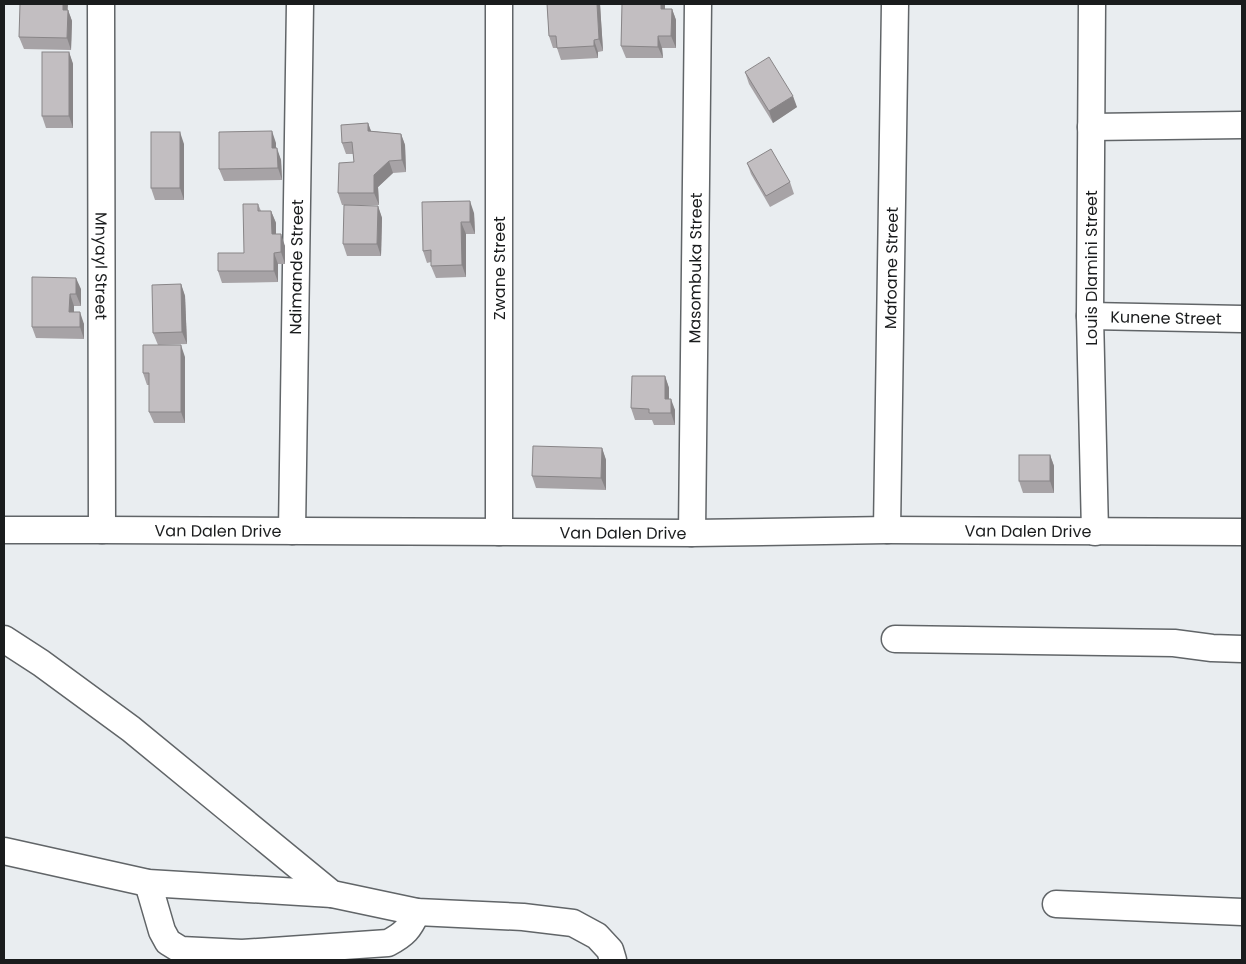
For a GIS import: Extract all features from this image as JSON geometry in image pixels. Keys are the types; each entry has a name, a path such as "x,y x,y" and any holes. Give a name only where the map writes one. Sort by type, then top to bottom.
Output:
{"street":[{"name":"Mnyayl Street","path":"102,4 102,530"},
{"name":"Ndimande Street","path":"292,531 300,4"},
{"name":"Zwane Street","path":"498,532 500,4"},
{"name":"Masombuka Street","path":"692,532 698,4"},
{"name":"Mafoane Street","path":"887,530 895,4"},
{"name":"Louis Dlamini Street","path":"1092,4 1090,316 1095,532"},
{"path":"1091,127 1242,125"},
{"name":"Kunene Street","path":"1090,316 1242,319"},
{"name":"Van Dalen Drive","path":"4,530 1242,532"},
{"path":"4,639 131,730 332,894"},
{"path":"895,639 1174,643 1212,648 1242,649"},
{"path":"4,851 148,883 332,894 417,912 523,917 573,924 596,936 610,950 613,960"},
{"path":"148,883 162,931 168,942 181,950 242,953 388,943 400,937 409,928 417,912"},
{"path":"1056,904 1242,912"}],"building":[{"path":"20,4 63,4 63,10 68,10 67,38 19,37"},
{"path":"547,4 597,4 599,39 594,40 594,46 557,48 556,36 549,36"},
{"path":"622,4 661,4 661,9 672,9 671,36 658,36 658,47 621,46"},
{"path":"42,52 69,52 69,116 42,116"},
{"path":"769,57 793,96 769,111 745,72"},
{"path":"368,123 368,131 401,134 402,160 389,161 374,175 374,193 338,193 339,163 354,162 352,142 342,143 341,125"},
{"path":"272,131 272,148 277,148 278,168 219,169 219,132"},
{"path":"151,132 180,132 180,188 151,188"},
{"path":"771,149 790,182 766,196 747,163"},
{"path":"470,201 470,222 461,222 462,265 431,266 431,250 423,251 422,202"},
{"path":"243,204 258,204 258,211 271,211 272,234 281,234 281,252 274,253 274,271 218,271 218,253 244,253"},
{"path":"344,205 378,206 377,244 343,244"},
{"path":"32,277 76,278 76,294 70,294 69,312 80,312 80,327 32,327"},
{"path":"181,284 182,332 153,333 152,285"},
{"path":"143,345 181,345 181,412 149,412 149,373 143,373"},
{"path":"632,376 665,376 665,399 671,399 671,413 649,413 649,409 631,408"},
{"path":"533,446 602,448 601,478 532,476"},
{"path":"1019,455 1050,455 1050,481 1019,481"}]}
